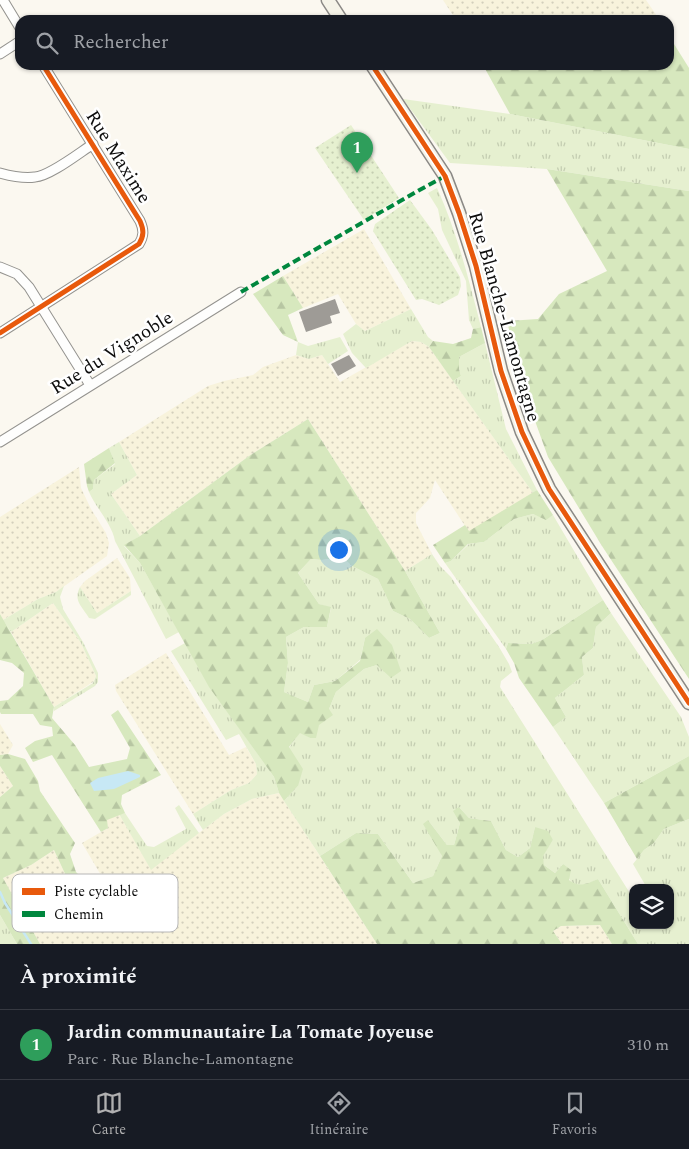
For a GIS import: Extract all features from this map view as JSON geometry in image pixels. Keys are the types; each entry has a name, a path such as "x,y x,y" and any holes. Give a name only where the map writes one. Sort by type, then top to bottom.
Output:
{"street":[{"path":"3,0 15,20"},
{"path":"328,0 338,15"},
{"path":"0,54 15,44"},
{"name":"Rue Maxime","path":"40,306 139,244 143,237 143,228 140,221 46,70"},
{"name":"Rue Blanche-Lamontagne","path":"375,70 446,176 476,266 501,371 522,432 545,480 689,703"},
{"path":"0,173 17,177 36,177 46,174 93,144"},
{"path":"0,267 17,274 23,280 90,385"},
{"name":"Rue du Vignoble","path":"0,442 241,292"},
{"path":"0,333 40,306"}],"shaded area":[{"path":"443,0 646,0 656,15 453,15"},
{"path":"364,229 411,309 365,331 356,324 338,294 303,308 283,276"},
{"path":"412,341 421,342 429,347 533,493 469,532 435,480 430,498 416,513 416,523 432,554 405,571 308,419 249,456 140,536 111,494 137,475 119,442 208,386 253,375 263,367 296,355 309,359 322,355 340,382"},
{"path":"79,467 81,488 106,533 109,543 107,556 56,592 38,599 3,620 0,614 0,517"},
{"path":"117,558 130,578 131,591 97,613 80,587 85,581"},
{"path":"53,603 81,643 96,676 93,682 54,707 11,632"},
{"path":"166,653 229,755 246,747 256,764 257,774 249,783 231,790 193,814 116,691 115,685"},
{"path":"0,724 13,745 8,754 0,755"},
{"path":"0,766 13,786 0,797"},
{"path":"279,793 377,944 40,944 33,932 178,932 178,874 100,874 82,843 108,828 106,820 119,814 151,869 224,814 252,799"},
{"path":"54,850 65,874 12,874 12,894 3,878 31,865"},
{"path":"600,925 612,944 562,944 553,931 561,926"}],"green space":[{"path":"674,44 689,68 689,149 510,114 486,70 674,70"},
{"path":"403,99 510,114 689,149 689,191 547,169 450,163"},
{"path":"351,125 399,198 364,220 315,148"},
{"path":"547,169 689,191 689,679 602,546 548,457 521,382 507,321 538,319 559,294 607,271"},
{"path":"437,188 457,239 481,327 473,329 469,320 466,281 442,230 438,209 428,193"},
{"path":"410,200 432,230 460,277 461,286 458,295 439,305 422,299 416,300 373,231 375,224"},
{"path":"283,276 303,308 288,315 298,342 283,335 253,294"},
{"path":"411,309 428,337 433,341 429,347 421,342 412,341 366,368 352,353 343,334 356,324 365,331"},
{"path":"481,327 485,343 459,357 461,376 453,381 429,347 433,341 453,344 471,338 473,329"},
{"path":"340,337 348,351 328,364 322,355 309,359 296,355 298,342 308,346"},
{"path":"485,343 506,429 537,490 533,493 453,381 461,376 459,357"},
{"path":"308,419 405,571 440,633 429,638 410,619 393,611 378,579 352,566 342,557 322,560 311,559 298,573 319,604 331,607 327,627 304,627 286,637 288,663 284,692 308,702 314,685 335,681 360,661 365,638 377,629 392,645 401,671 391,678 377,665 364,669 336,692 329,709 333,715 319,725 316,738 310,738 300,733 289,747 303,769 298,786 284,801 279,793 274,777 209,687 140,563 124,545 140,536 249,456"},
{"path":"119,442 137,475 111,494 140,536 124,546 140,563 179,632 166,639 115,541 111,528 89,492 93,489 94,480 115,464 109,448"},
{"path":"109,448 115,463 94,480 93,489 89,492 84,464"},
{"path":"537,490 553,515 546,520 533,514 514,519 484,542 468,544 451,561 445,563 433,545 465,525 469,531"},
{"path":"533,514 546,519 553,515 603,600 542,640 531,644 508,643 506,649 445,563 451,561 469,544 484,542 514,519"},
{"path":"432,554 451,577 499,647 512,672 501,681 500,687 629,892 629,929 674,929 674,884 645,884 633,864 644,850 654,843 664,829 689,819 689,944 638,944 598,879 584,885 575,885 569,878 563,864 555,873 544,865 542,856 553,840 535,827 530,848 518,857 506,850 491,821 469,818 459,807 460,823 454,845 447,845 428,820 442,856 433,876 413,883 378,834 356,833 320,856 284,801 298,786 289,748 300,732 310,738 329,709 336,692 364,669 377,665 365,638 360,660 335,681 314,685 308,702 284,692 288,663 286,637 304,627 327,627 331,608 319,604 298,573 311,559 322,560 342,557 352,566 378,579 393,611 410,619 429,638 440,633 405,571"},
{"path":"64,586 60,597 63,609 83,642 98,673 98,682 95,686 54,711 54,707 93,683 96,676 81,643 53,603 11,632 3,620"},
{"path":"80,587 97,613 131,591 131,595 95,619 89,618 79,603 77,596"},
{"path":"603,600 611,613 596,627 593,648 582,657 584,675 555,698 566,717 553,727 519,678 514,663 506,649 508,643 531,644 542,640"},
{"path":"611,613 681,717 689,737 689,756 604,803 553,727 566,717 555,698 584,675 582,657 593,648 596,627"},
{"path":"0,614 54,707 52,718 75,745 89,767 127,759 130,748 111,715 118,710 161,775 122,795 121,804 125,813 107,820 108,828 101,832 52,755 33,762 25,748 35,741 53,736 52,727 40,725 33,714 1,714 0,712 0,701 8,700 23,686 24,673 12,663 0,660"},
{"path":"185,643 210,687 274,777 279,793 252,799 224,814 203,830 193,814 231,790 249,783 257,774 256,764 239,734 226,740 171,651"},
{"path":"8,754 25,759 38,781 40,791 75,843 70,854 78,874 65,874 54,850 31,865 3,878 12,894 12,932 33,932 40,944 17,944 0,915 0,797 13,786 0,766 0,755"},
{"path":"689,756 689,819 664,829 654,843 644,850 637,859 604,803"},
{"path":"179,805 199,833 151,870 119,814 125,813 147,846 154,847 186,829 175,808"},
{"path":"459,807 469,818 491,821 506,850 518,857 530,848 535,827 548,831 553,840 543,856 544,865 555,873 563,864 571,870 569,880 579,885 598,879 638,944 612,944 600,925 561,926 553,931 562,944 377,944 320,856 356,833 378,834 413,883 433,876 442,856 423,824 428,820 447,845 454,845 460,823 453,811"},
{"path":"0,915 17,944 0,944"}],"water":[{"path":"128,771 140,775 140,777 114,789 94,791 90,783 98,778"}],"building":[{"path":"335,299 340,313 330,316 332,323 306,332 299,312"},
{"path":"349,355 356,366 338,376 331,364"}],"waterway":[{"path":"0,892 12,914"},
{"path":"23,932 31,944"}],"marked path":[{"path":"241,292 445,176"}],"cycle path":[{"path":"0,333 139,244 143,236 140,221 46,70"},
{"path":"375,70 445,176 476,266 501,371 522,432 549,489 689,703"}],"place":[{"name":"Jardin communautaire La Tomate Joyeuse","path":"357,173"}]}
